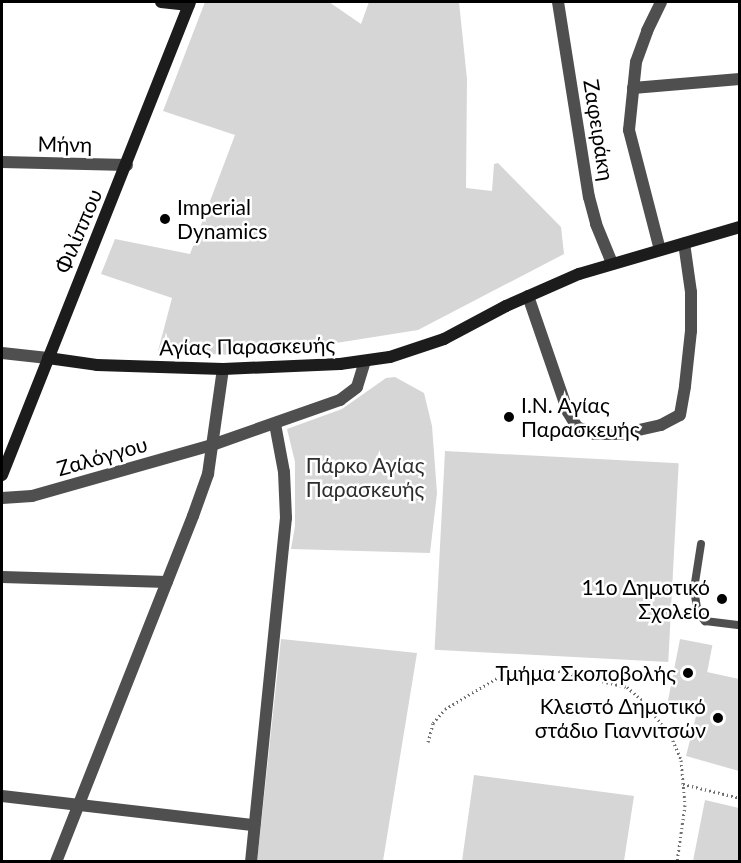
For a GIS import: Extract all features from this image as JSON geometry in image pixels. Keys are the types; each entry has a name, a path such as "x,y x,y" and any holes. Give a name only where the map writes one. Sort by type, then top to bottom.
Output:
{"street":[{"path":"160,2 190,3"},
{"name":"Ζαφειράκη","path":"558,2 589,197 596,224 612,263"},
{"path":"660,250 628,130 640,47 662,2"},
{"name":"Φιλίππου","path":"2,475 190,3"},
{"path":"633,88 740,79"},
{"name":"Μήνη","path":"2,162 127,165"},
{"name":"Αγίας Παρασκευής","path":"48,358 97,365 223,369 365,361 390,357 444,339 528,296 612,263 740,227"},
{"path":"528,296 568,412 577,427 594,434 621,434 661,425 680,415 686,386 691,331 691,292 684,243"},
{"path":"2,353 48,358"},
{"name":"Ζαλόγγου","path":"2,498 32,496 212,445 275,424 351,394 363,374 365,361"},
{"path":"56,861 201,495 212,445 223,369"},
{"path":"251,861 286,518 284,472 275,424"},
{"path":"2,577 167,582"},
{"path":"2,796 254,825"}],"lane":[{"path":"701,544 694,589 698,613 705,621 740,625"}],"path":[{"path":"428,742 433,723 445,709 502,675 525,670 554,670 627,687 644,702 671,736 681,760 685,805 677,861"},
{"path":"683,784 740,798"}],"green space":[{"path":"205,2 329,2 361,24 369,2 459,2 467,79 466,188 492,191 494,164 498,163 561,227 564,254 418,330 292,350 230,355 158,351 172,298 101,274 115,239 190,254 235,135 163,111"},
{"name":"Πάρκο Αγίας Παρασκευής","path":"395,377 424,393 432,426 437,493 430,553 291,549 295,526 295,462 287,429 342,409 386,378"},
{"path":"445,451 679,463 668,662 435,650"},
{"path":"281,639 417,653 383,861 257,862"},
{"name":"Τμήμα Σκοποβολής","path":"680,639 712,645 700,709 668,703"},
{"name":"Κλειστό Δημοτικό στάδιο Γιαννιτσών","path":"707,672 739,679 739,771 686,756"},
{"path":"474,775 634,796 624,861 462,861"},
{"path":"705,800 739,808 739,861 693,861"}],"place":[{"name":"Imperial Dynamics","path":"165,219"},
{"name":"Ι.Ν. Αγίας Παρασκευής","path":"509,417"},
{"name":"11ο Δημοτικό Σχολείο","path":"722,599"},
{"name":"Τμήμα Σκοποβολής","path":"688,673"},
{"name":"Κλειστό Δημοτικό στάδιο Γιαννιτσών","path":"718,718"}]}
